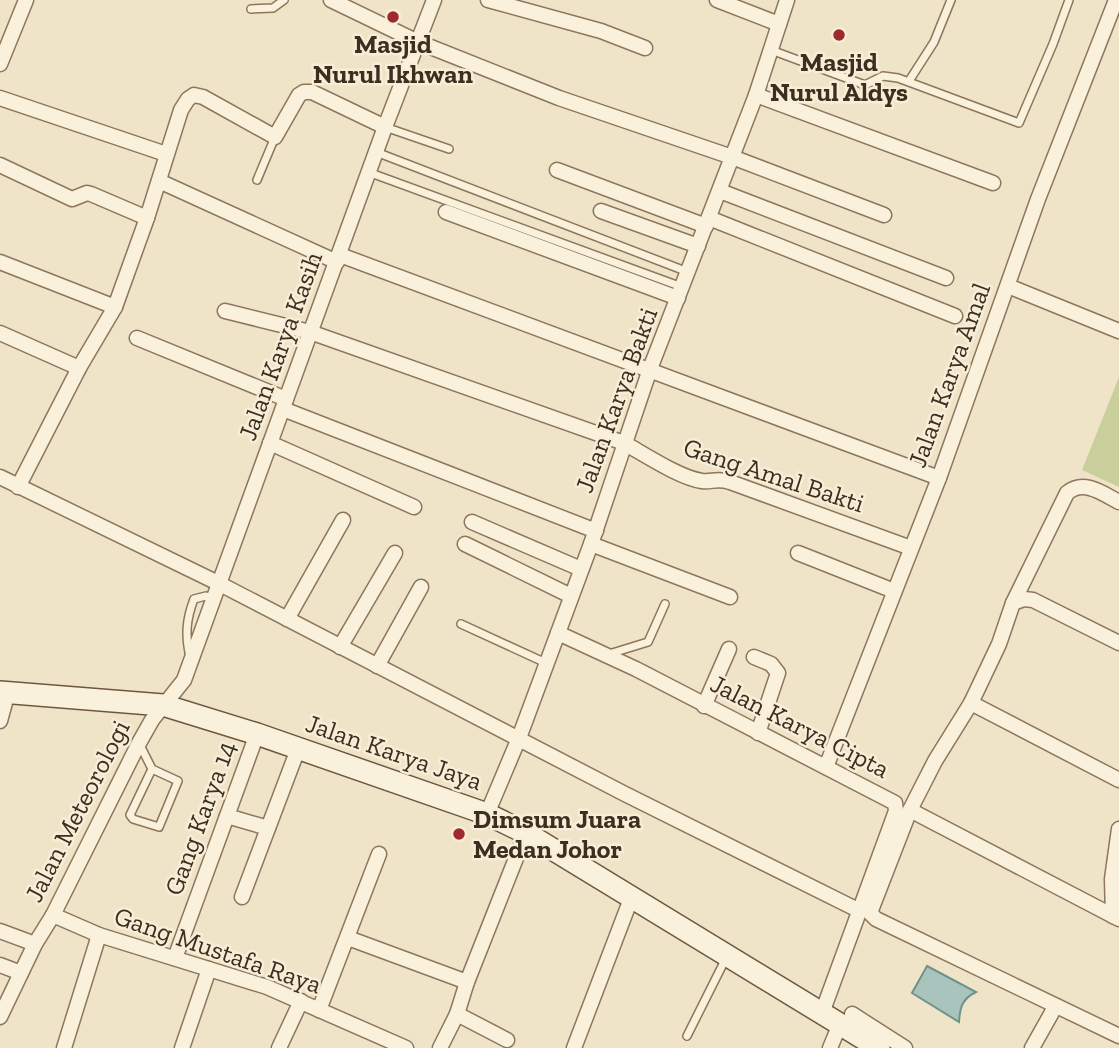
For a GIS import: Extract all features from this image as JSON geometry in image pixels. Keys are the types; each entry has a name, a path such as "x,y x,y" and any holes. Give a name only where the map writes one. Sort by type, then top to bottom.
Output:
{"main road":[{"name":"Jalan Karya Jaya","path":"4,692 163,705 257,734 487,814 526,833 727,956 838,1017 879,1048"}],"street":[{"path":"0,64 26,0"},
{"path":"331,0 418,42 559,98 732,157 884,215"},
{"name":"Jalan Karya Kasih","path":"163,705 184,680 385,127 434,0"},
{"path":"488,0 591,28 645,48"},
{"path":"717,0 779,24"},
{"name":"Jalan Karya Bakti","path":"487,814 519,738 594,538 650,369 720,191 787,0"},
{"name":"Jalan Karya Amal","path":"826,767 939,478 1038,199 1116,0"},
{"path":"18,487 79,368 116,306 181,110 188,99 194,95 203,97 275,136 304,92 312,92 385,127"},
{"path":"755,95 993,183"},
{"path":"0,98 166,154"},
{"path":"0,165 72,199 87,193 147,218"},
{"path":"557,170 707,222 955,316"},
{"path":"159,181 338,258 650,369 939,478"},
{"path":"720,191 947,278"},
{"path":"601,211 698,246"},
{"path":"446,212 680,293"},
{"path":"0,262 116,306"},
{"path":"1008,286 1119,331"},
{"name":"Gang Amal Bakti","path":"225,312 310,332 624,443 669,468 698,480 719,479 730,482 911,548"},
{"path":"0,334 79,368"},
{"path":"137,338 730,597"},
{"path":"270,443 414,507"},
{"path":"0,477 218,583 860,911"},
{"path":"1119,502 1087,486 1074,487 1067,493 1013,603 999,644 971,704 946,742 911,810 870,908 871,915 1119,1036"},
{"path":"287,619 343,520"},
{"path":"472,522 581,569"},
{"path":"465,544 571,596"},
{"path":"340,647 395,553"},
{"path":"798,554 894,591"},
{"path":"377,666 421,587"},
{"path":"1013,603 1024,599 1033,600 1119,643"},
{"name":"Jalan Karya Cipta","path":"558,633 892,800 897,807 860,911 830,1048"},
{"path":"704,706 729,649"},
{"path":"754,657 774,666 778,673 758,733"},
{"path":"0,721 4,692"},
{"path":"971,704 1119,780"},
{"name":"Jalan Meteorologi","path":"0,1017 139,743 163,705"},
{"name":"Gang Karya 14","path":"175,958 257,734"},
{"path":"242,897 298,749"},
{"path":"911,810 1116,917"},
{"path":"227,816 268,828"},
{"path":"1116,917 1112,878 1119,829"},
{"path":"440,1048 457,1014 526,833"},
{"path":"318,1010 379,855"},
{"path":"573,1048 632,896"},
{"name":"Gang Mustafa Raya","path":"53,915 99,935 267,987 401,1047"},
{"path":"0,931 35,944"},
{"path":"64,1048 99,935"},
{"path":"348,938 467,982"},
{"path":"0,965 21,972"},
{"path":"182,1048 209,969"},
{"path":"279,1048 301,1001"},
{"path":"1032,1048 1055,1007"},
{"path":"457,1014 508,1040"},
{"path":"838,1017 905,1048"}],"lane":[{"path":"251,9 273,8 284,0"},
{"path":"909,81 934,42 951,0"},
{"path":"770,50 865,85 883,76 909,81 1019,123 1054,44 1069,0"},
{"path":"385,127 449,149"},
{"path":"257,180 275,136"},
{"path":"376,152 688,272"},
{"path":"369,172 680,293"},
{"path":"606,655 649,642 665,604"},
{"path":"461,624 546,663"},
{"path":"139,743 152,769 178,783 159,827 133,819 130,815 152,769"},
{"path":"687,1036 727,956"}],"green space":[{"path":"1119,377 1119,487 1082,470"}],"water":[{"path":"927,966 976,992 963,1004 959,1022 912,993"}],"place":[{"name":"Masjid Nurul Ikhwan","path":"393,17"},
{"name":"Masjid Nurul Aldys","path":"839,35"},
{"name":"Dimsum Juara Medan Johor","path":"459,834"}]}
